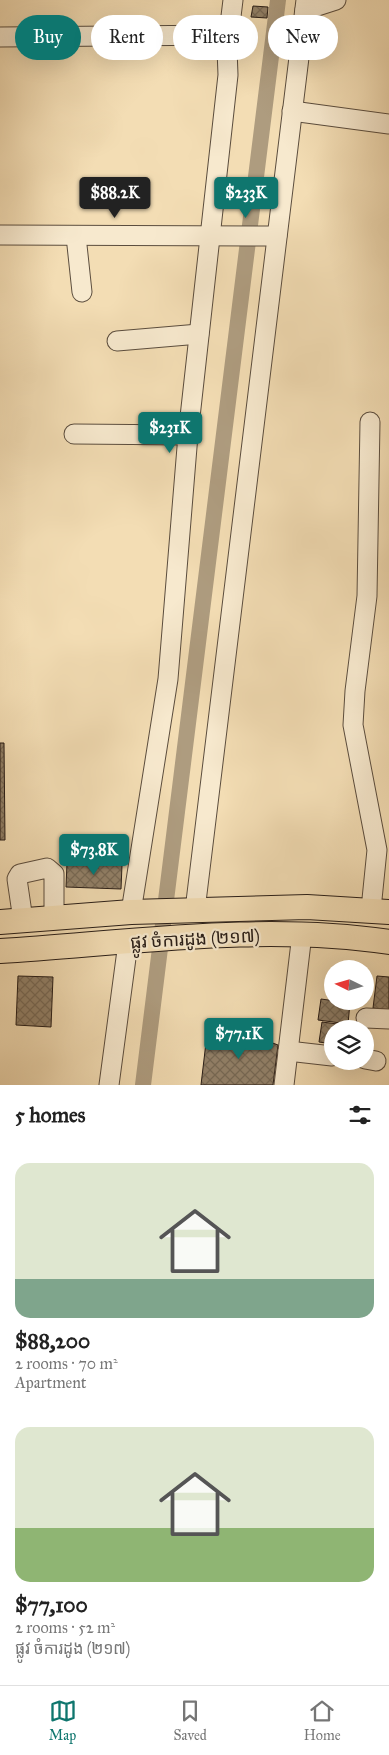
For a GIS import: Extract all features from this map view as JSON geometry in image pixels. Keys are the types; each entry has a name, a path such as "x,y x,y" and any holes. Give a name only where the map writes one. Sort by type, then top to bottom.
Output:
{"main road":[{"name":"ផ្លូវ ចំការដូង (២១៧)","path":"12,921 134,912 307,907 380,910"},
{"name":"ផ្លូវ ចំការដូង (២១៧)","path":"0,951 188,938 302,934 348,936 389,942"}],"street":[{"path":"231,15 233,0"},
{"path":"192,911 270,236 292,111 305,5 336,0"},
{"path":"0,37 173,35"},
{"path":"134,912 168,679 188,435 199,334 220,235 228,60"},
{"path":"292,111 389,124"},
{"path":"0,234 270,236"},
{"path":"76,236 82,292"},
{"path":"117,341 199,334"},
{"path":"370,422 367,596 355,691 353,725 377,850 380,910"},
{"path":"74,434 188,435"},
{"path":"12,921 17,879 20,874 47,868 54,874 54,918"},
{"path":"284,1085 302,934"},
{"path":"109,1085 131,942"},
{"path":"366,1018 389,1019"},
{"path":"288,1050 324,1055"}],"building":[{"path":"253,6 268,7 267,18 251,15"},
{"path":"0,743 4,743 5,840 0,840"},
{"path":"67,863 122,865 121,889 66,887"},
{"path":"18,976 53,977 51,1027 16,1025"},
{"path":"377,976 389,977 389,1010 374,1008"},
{"path":"321,999 324,999 324,1010 349,1010 348,1020 318,1020"},
{"path":"322,1022 324,1022 324,1043 319,1042"},
{"path":"243,1032 278,1045 273,1085 201,1085 207,1034"}],"waterway":[{"path":"143,1085 278,0"}]}
